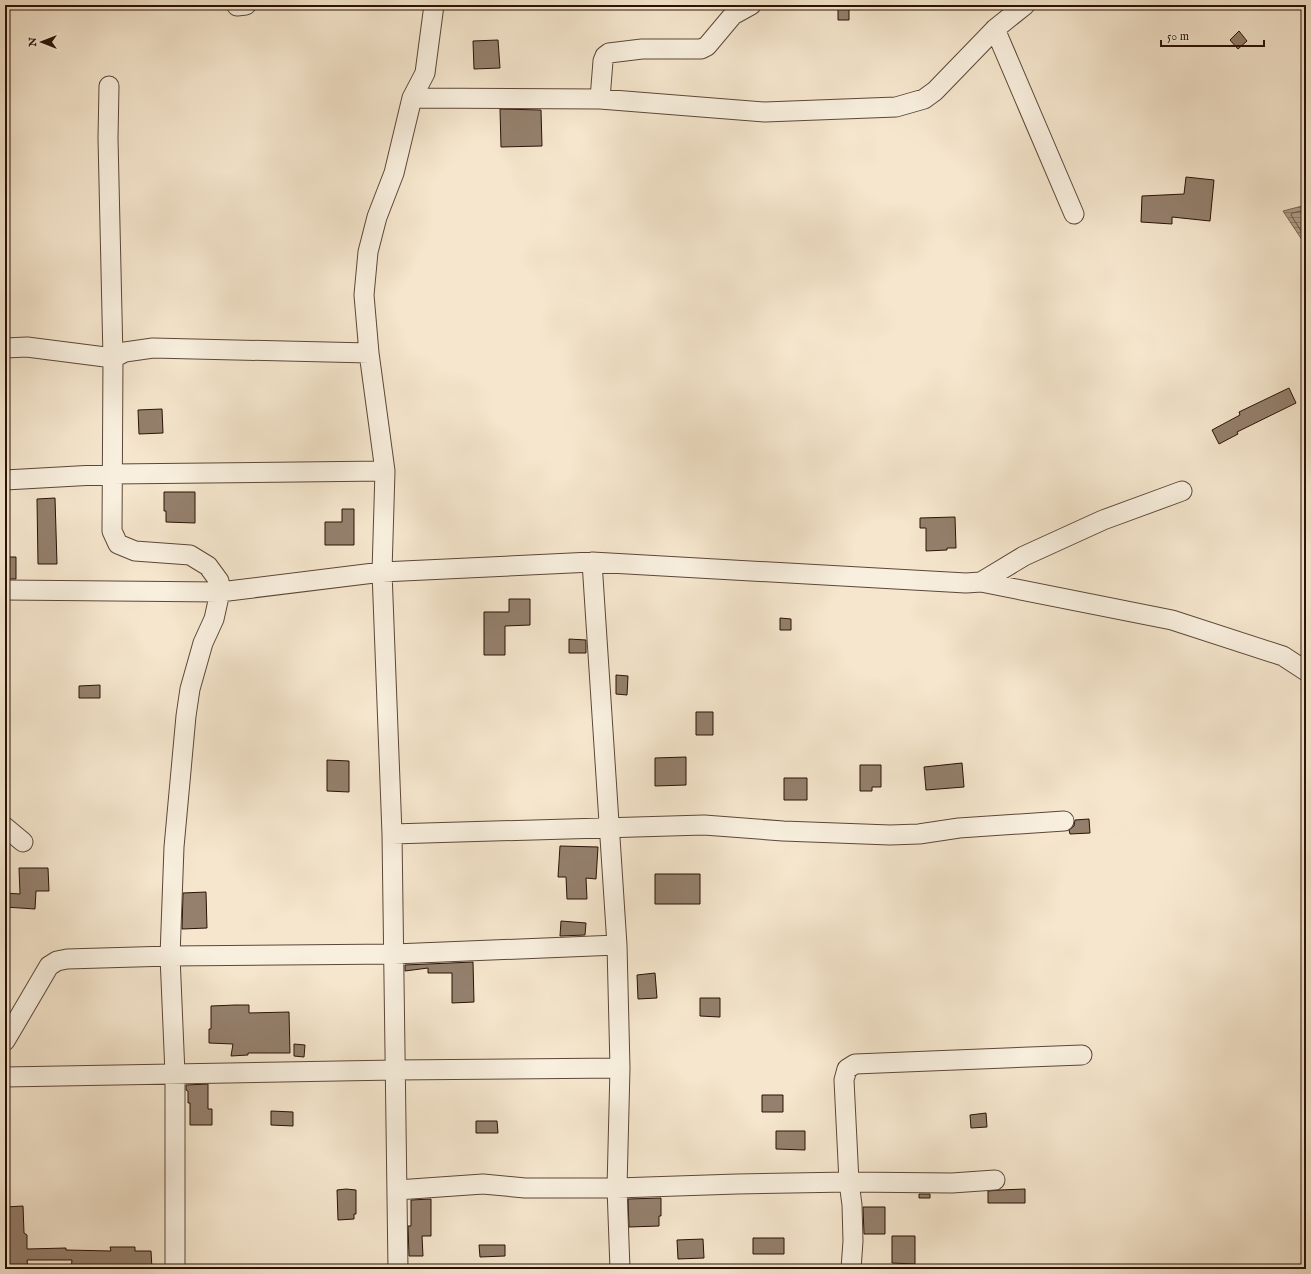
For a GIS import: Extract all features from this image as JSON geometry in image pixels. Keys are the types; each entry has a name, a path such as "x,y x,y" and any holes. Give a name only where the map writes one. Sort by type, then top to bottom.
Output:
{"street":[{"path":"398,1269 392,834 382,572 385,471 369,353 364,295 368,252 377,217 394,173 412,98 425,73 432,5"},
{"path":"600,99 603,61 605,56 609,53 642,49 701,49 706,46 733,15 751,5"},
{"path":"412,98 600,99 765,112 896,107 924,99 935,91 995,29 1025,5"},
{"path":"995,29 1074,214"},
{"path":"109,86 108,138 113,358 112,531 118,544 135,551 190,555 208,566 219,581 220,592 214,619 203,643 192,683 186,716 174,847 170,956 174,1074 174,1269"},
{"path":"5,348 27,347 113,358 125,352 153,348 369,353"},
{"path":"5,480 113,474 385,471"},
{"path":"981,582 1024,556 1103,520 1182,491"},
{"path":"592,562 617,945 620,1068 617,1188 620,1269"},
{"path":"5,590 220,592 382,572 592,562 966,583 981,582 1172,620 1283,656 1306,671"},
{"path":"392,834 704,825 783,831 890,835 919,834 959,828 1064,821"},
{"path":"5,828 23,842"},
{"path":"5,1041 49,966 57,961 67,959 170,956 394,954 617,945"},
{"path":"851,1269 853,1241 852,1205 849,1182 844,1080 847,1070 855,1064 1082,1055"},
{"path":"5,1077 395,1070 620,1068"},
{"path":"397,1190 483,1184 525,1188 617,1188 849,1182 952,1183 995,1180"}],"water":[{"path":"1306,205 1306,246 1283,211"}],"building":[{"path":"838,5 849,5 849,20 838,20"},
{"path":"1239,31 1247,41 1238,49 1230,40"},
{"path":"498,40 500,68 474,69 473,41"},
{"path":"500,109 541,110 542,146 501,147"},
{"path":"1186,177 1214,180 1210,221 1172,217 1172,224 1141,222 1142,196 1184,194"},
{"path":"1289,388 1296,403 1237,432 1238,434 1219,444 1212,430 1240,415 1239,412"},
{"path":"162,409 163,433 139,434 138,410"},
{"path":"164,492 195,492 195,523 166,522 166,511 164,511"},
{"path":"55,498 57,564 38,564 37,499"},
{"path":"342,509 354,509 354,545 325,545 325,522 342,522"},
{"path":"955,517 956,548 926,551 926,528 920,528 920,518"},
{"path":"5,557 16,557 16,579 5,579"},
{"path":"509,599 530,599 530,625 505,626 505,655 484,655 484,612 509,612"},
{"path":"780,618 791,619 791,630 780,630"},
{"path":"569,639 586,640 586,653 569,653"},
{"path":"616,675 628,676 627,695 616,694"},
{"path":"100,685 100,698 79,698 79,686"},
{"path":"696,712 713,712 713,735 696,735"},
{"path":"686,757 686,785 655,786 655,758"},
{"path":"327,760 349,761 349,792 327,791"},
{"path":"962,763 964,787 926,790 924,767"},
{"path":"860,765 881,765 881,787 872,787 872,791 860,791"},
{"path":"784,778 807,778 807,800 784,800"},
{"path":"1089,819 1090,833 1070,834 1069,830 1074,826 1075,820"},
{"path":"560,846 598,847 596,879 586,878 587,899 567,899 566,877 558,877"},
{"path":"19,868 48,868 49,891 36,891 35,909 5,907 5,893 20,894"},
{"path":"655,874 700,874 700,904 655,904"},
{"path":"206,892 207,928 182,929 183,893"},
{"path":"561,921 586,923 585,935 560,936"},
{"path":"473,962 474,1002 452,1003 452,973 428,973 428,968 405,971 405,965"},
{"path":"655,973 657,998 638,999 637,975"},
{"path":"700,998 720,998 720,1017 700,1016"},
{"path":"249,1005 249,1013 289,1012 290,1053 248,1053 248,1055 231,1056 233,1044 209,1043 209,1029 211,1029 211,1006"},
{"path":"294,1044 305,1045 304,1057 294,1056"},
{"path":"208,1084 208,1109 212,1109 212,1125 190,1125 190,1103 188,1103 188,1091 186,1090 186,1085"},
{"path":"762,1095 783,1095 783,1112 762,1112"},
{"path":"271,1111 293,1112 293,1126 271,1125"},
{"path":"986,1113 987,1127 971,1128 970,1115"},
{"path":"476,1121 497,1121 498,1133 476,1133"},
{"path":"776,1131 805,1131 805,1150 776,1149"},
{"path":"1025,1189 1025,1203 988,1203 988,1191"},
{"path":"337,1190 356,1190 356,1214 354,1214 354,1219 338,1220"},
{"path":"919,1194 930,1194 930,1198 919,1198"},
{"path":"661,1198 661,1216 659,1216 659,1226 629,1227 628,1199"},
{"path":"431,1199 431,1236 422,1236 423,1256 409,1256 408,1226 411,1226 411,1200"},
{"path":"23,1206 24,1233 27,1235 27,1249 66,1248 66,1250 111,1251 110,1247 135,1247 135,1251 151,1251 152,1269 71,1269 72,1260 27,1260 28,1269 7,1269 5,1247 5,1207"},
{"path":"863,1207 885,1207 885,1234 864,1234"},
{"path":"892,1236 915,1236 915,1264 892,1263"},
{"path":"753,1238 784,1238 784,1254 753,1254"},
{"path":"703,1239 704,1258 678,1259 677,1240"},
{"path":"479,1245 505,1245 505,1256 480,1257"}]}
